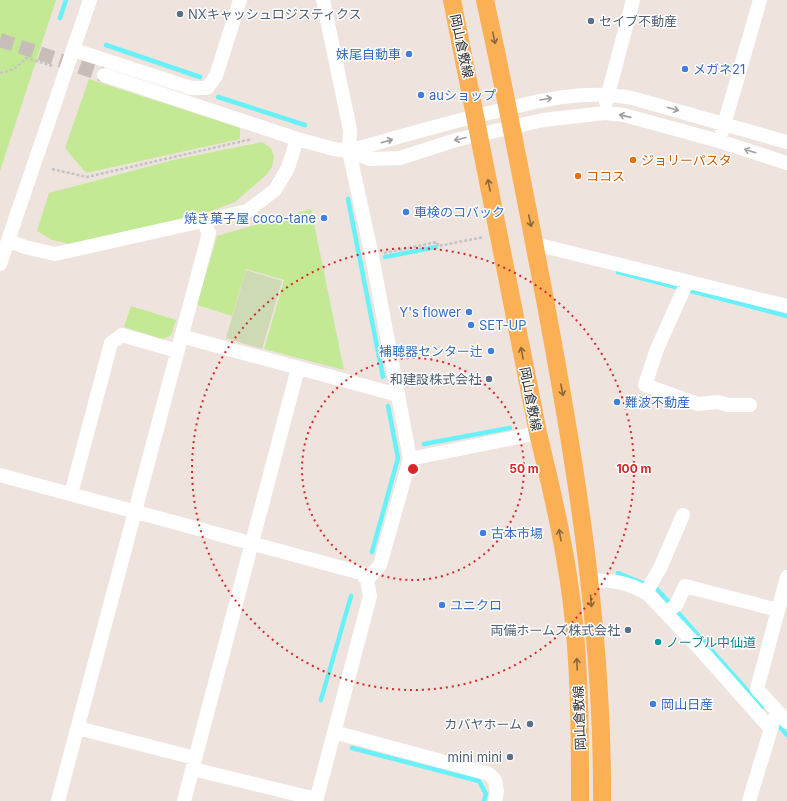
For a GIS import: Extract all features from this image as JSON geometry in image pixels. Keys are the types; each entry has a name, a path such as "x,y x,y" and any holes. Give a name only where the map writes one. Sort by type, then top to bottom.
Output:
{"main road":[{"name":"岡山倉敷線","path":"452,0 538,433 554,500 574,622 579,699 580,801"},
{"name":"岡山倉敷線","path":"485,0 508,108 570,429 589,581 599,702 602,801"}],"street":[{"path":"0,264 90,0"},
{"path":"74,50 191,88 207,88 216,76 240,0"},
{"path":"323,0 350,130 349,151 372,256 410,460 380,565 367,580"},
{"path":"605,113 607,94 633,0"},
{"path":"719,141 760,0"},
{"path":"104,75 297,139 334,150 349,151 370,159 400,158 456,140 543,120 605,113 624,115 719,141 787,163"},
{"path":"349,151 508,108 564,96 607,94 632,98 787,142"},
{"path":"9,241 25,247 56,254 247,211 275,190 288,168 297,139"},
{"path":"58,801 209,232 202,220"},
{"path":"534,244 685,287 787,306"},
{"path":"685,287 657,349 645,385 698,404 718,402 729,405 750,405"},
{"path":"71,494 111,343 122,335 177,351"},
{"path":"181,336 398,395"},
{"path":"184,801 298,368"},
{"path":"410,460 538,433"},
{"path":"0,475 353,569 361,573 367,580 370,596 316,800 78,728"},
{"path":"649,588 683,515"},
{"path":"787,577 757,688 787,722"},
{"path":"589,581 613,581 640,589 649,588"},
{"path":"671,609 685,586 778,610"},
{"path":"649,588 671,609 770,728"},
{"path":"749,801 770,728 777,712"},
{"path":"334,732 490,774 495,780 497,792 495,801"}],"path":[{"path":"0,73 10,71 26,58 54,66"},
{"path":"52,169 87,177 253,139 257,126"},
{"path":"372,256 437,242 438,246 486,236"}],"green space":[{"path":"0,0 56,0 0,171"},
{"path":"89,79 240,128 240,139 86,173 65,148"},
{"path":"262,142 271,148 274,156 272,167 266,175 235,202 201,215 70,244 52,240 37,231 49,193 173,160"},
{"path":"311,209 344,370 264,349 284,280 246,269 232,316 197,305 217,236"},
{"path":"246,270 282,281 262,349 226,338"},
{"path":"131,306 176,320 171,335 163,339 124,327"}],"waterway":[{"path":"60,18 66,0"},
{"path":"106,45 200,77"},
{"path":"218,97 305,125"},
{"path":"348,199 383,377"},
{"path":"385,257 436,247"},
{"path":"618,272 787,316"},
{"path":"372,552 398,458 388,406"},
{"path":"424,444 510,428"},
{"path":"618,573 657,589 762,707"},
{"path":"321,700 351,596"},
{"path":"780,727 787,735"},
{"path":"352,748 479,781 486,794 484,801"}],"tunnel":[{"path":"0,40 104,75"}],"place":[{"name":"NXキャッシュロジスティクス","path":"180,14"},
{"name":"セイブ不動産","path":"591,21"},
{"name":"妹尾自動車","path":"409,54"},
{"name":"メガネ21","path":"685,69"},
{"name":"auショップ","path":"421,95"},
{"name":"ジョリーパスタ","path":"633,160"},
{"name":"ココス","path":"578,176"},
{"name":"車検のコバック","path":"406,212"},
{"name":"焼き菓子屋 coco-tane","path":"324,218"},
{"name":"Y's flower","path":"469,312"},
{"name":"SET-UP","path":"471,325"},
{"name":"補聴器センター辻","path":"491,351"},
{"name":"和建設株式会社","path":"489,379"},
{"name":"難波不動産","path":"617,402"},
{"name":"古本市場","path":"483,533"},
{"name":"ユニクロ","path":"442,605"},
{"name":"両備ホームズ株式会社","path":"628,630"},
{"name":"ノーブル中仙道","path":"658,642"},
{"name":"岡山日産","path":"653,704"},
{"name":"カバヤホーム","path":"530,724"},
{"name":"mini mini","path":"510,757"}]}
